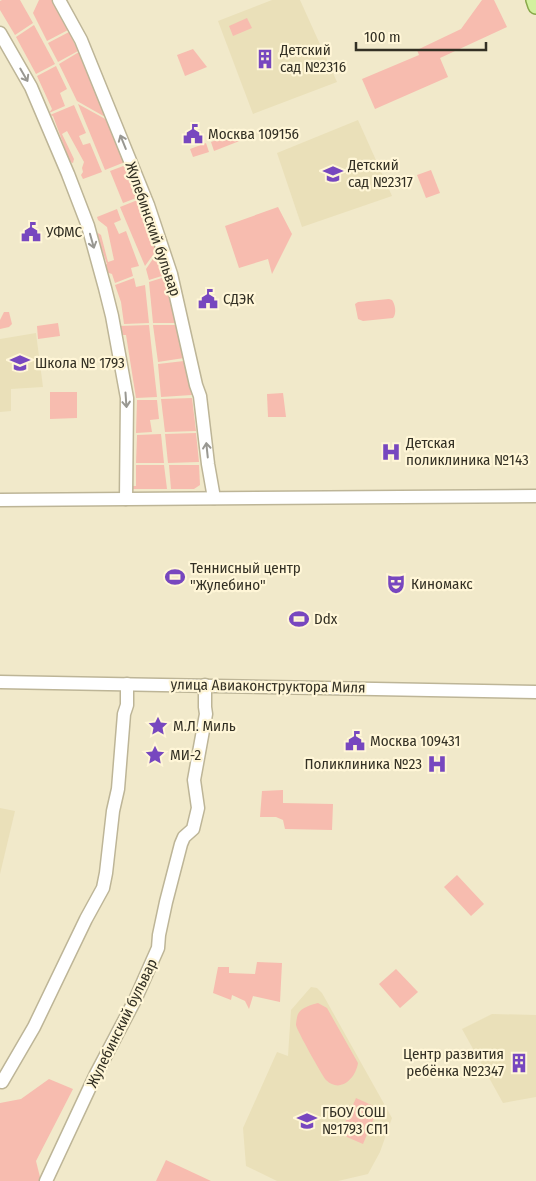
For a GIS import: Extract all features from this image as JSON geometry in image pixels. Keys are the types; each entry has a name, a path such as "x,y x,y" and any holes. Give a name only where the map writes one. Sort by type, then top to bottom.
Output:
{"main road":[{"path":"534,0 536,6"}],"street":[{"name":"Жулебинский бульвар","path":"59,0 81,40 148,205 171,274 200,396 214,498"},
{"path":"0,33 31,87 68,174 88,226 105,288 127,398 126,499"},
{"path":"0,500 536,496"},
{"name":"улица Авиаконструктора Миля","path":"0,682 536,692"},
{"path":"2,1082 34,1027 103,888 112,811 118,789 124,714 127,705 127,684"},
{"name":"Жулебинский бульвар","path":"46,1181 96,1074 135,1000 158,948 166,902 181,844 184,837 193,829 198,808 194,780 206,714 205,685"}],"shaded area":[{"path":"20,0 33,23 15,35 0,10 0,1"},
{"path":"39,0 52,0 68,30 47,41 33,13"},
{"path":"272,0 300,0 337,82 253,114 218,21"},
{"path":"482,0 494,0 507,27 440,58 448,77 375,109 362,79 419,55 417,50 461,29"},
{"path":"247,18 252,28 233,36 229,26"},
{"path":"34,25 55,64 36,74 16,37"},
{"path":"69,32 78,51 58,62 48,43"},
{"path":"193,49 207,67 185,76 177,55"},
{"path":"79,52 107,118 77,101 59,64"},
{"path":"56,66 67,89 60,93 65,106 49,113 52,109 37,76"},
{"path":"78,104 109,121 125,162 105,170"},
{"path":"74,105 86,133 79,136 83,145 90,143 102,172 83,179 81,175 84,162 67,131 62,134 74,159 73,163 70,162 53,116 50,115"},
{"name":"Детский сад №2317","path":"358,120 392,196 302,227 277,153"},
{"path":"239,132 242,140 214,151 211,142"},
{"path":"206,143 209,152 193,157 190,149"},
{"path":"126,165 139,197 123,203 110,171"},
{"path":"431,170 440,193 426,198 417,175"},
{"path":"140,199 158,248 145,266 120,207"},
{"path":"278,207 292,234 272,274 268,259 239,268 225,226"},
{"path":"117,209 121,220 114,223 119,234 126,231 139,266 131,268 133,276 115,283 112,274 106,272 103,266 107,264 102,250 97,249 94,239 98,233 101,235 108,262 114,260 107,227 97,217"},
{"path":"159,250 165,275 149,280 146,269"},
{"path":"165,277 176,323 153,323 149,282"},
{"path":"134,278 136,287 145,285 149,323 124,324 121,302 115,285"},
{"path":"392,300 395,306 393,318 363,321 358,319 355,304 358,302"},
{"path":"4,312 9,312 12,324 9,327 0,329 0,320"},
{"path":"58,323 60,336 38,339 37,326"},
{"path":"149,325 157,397 136,398 126,335 119,335 118,326"},
{"path":"153,325 176,325 184,358 158,362"},
{"name":"Школа № 1793","path":"36,333 43,387 11,389 11,411 0,412 0,339"},
{"path":"184,361 192,395 161,397 158,364"},
{"path":"50,392 77,392 77,418 50,419"},
{"path":"283,393 286,417 268,417 267,394"},
{"path":"192,398 196,431 165,432 161,399"},
{"path":"137,400 157,400 159,419 150,420 152,432 136,433"},
{"path":"196,433 199,462 168,463 165,434"},
{"path":"161,434 164,463 136,463 137,435"},
{"path":"136,465 164,465 167,489 130,489 130,486 136,486"},
{"path":"169,465 199,465 200,485 194,489 171,489"},
{"path":"283,790 283,803 333,804 332,830 285,829 283,820 276,817 260,817 262,791"},
{"path":"0,808 15,811 0,874"},
{"path":"457,875 484,904 471,916 444,887"},
{"path":"257,962 282,963 280,1002 253,996 249,1009 245,1001 232,995 231,1000 213,993 218,967 229,967 229,973 255,974"},
{"path":"396,969 418,992 400,1008 379,984"},
{"path":"311,987 317,988 322,993 392,1118 380,1152 368,1174 338,1181 277,1181 246,1166 243,1128 277,1052 288,1056 291,1010"},
{"path":"318,1003 327,1008 358,1063 351,1079 342,1085 331,1084 326,1080 296,1025 298,1015 302,1010"},
{"path":"492,1014 536,1015 536,1097 503,1103 462,1029"},
{"path":"49,1079 73,1089 36,1161 41,1181 0,1181 0,1103 21,1099"},
{"path":"356,1098 378,1108 363,1144 340,1134"},
{"path":"166,1160 211,1181 156,1181"}],"place":[{"name":"Детский сад №2316","path":"265,59"},
{"name":"Москва 109156","path":"193,134"},
{"name":"Детский сад №2317","path":"333,174"},
{"name":"УФМС","path":"31,232"},
{"name":"СДЭК","path":"208,299"},
{"name":"Школа № 1793","path":"20,363"},
{"name":"Детская поликлиника №143","path":"391,452"},
{"name":"Теннисный центр \"Жулебино\"","path":"175,577"},
{"name":"Киномакс","path":"396,584"},
{"name":"Ddx","path":"299,619"},
{"name":"М.Л. Миль","path":"158,726"},
{"name":"Москва 109431","path":"355,741"},
{"name":"МИ-2","path":"155,755"},
{"name":"Поликлиника №23","path":"437,764"},
{"name":"Центр развития ребёнка №2347","path":"519,1063"},
{"name":"ГБОУ СОШ №1793 СП1","path":"307,1121"}]}
